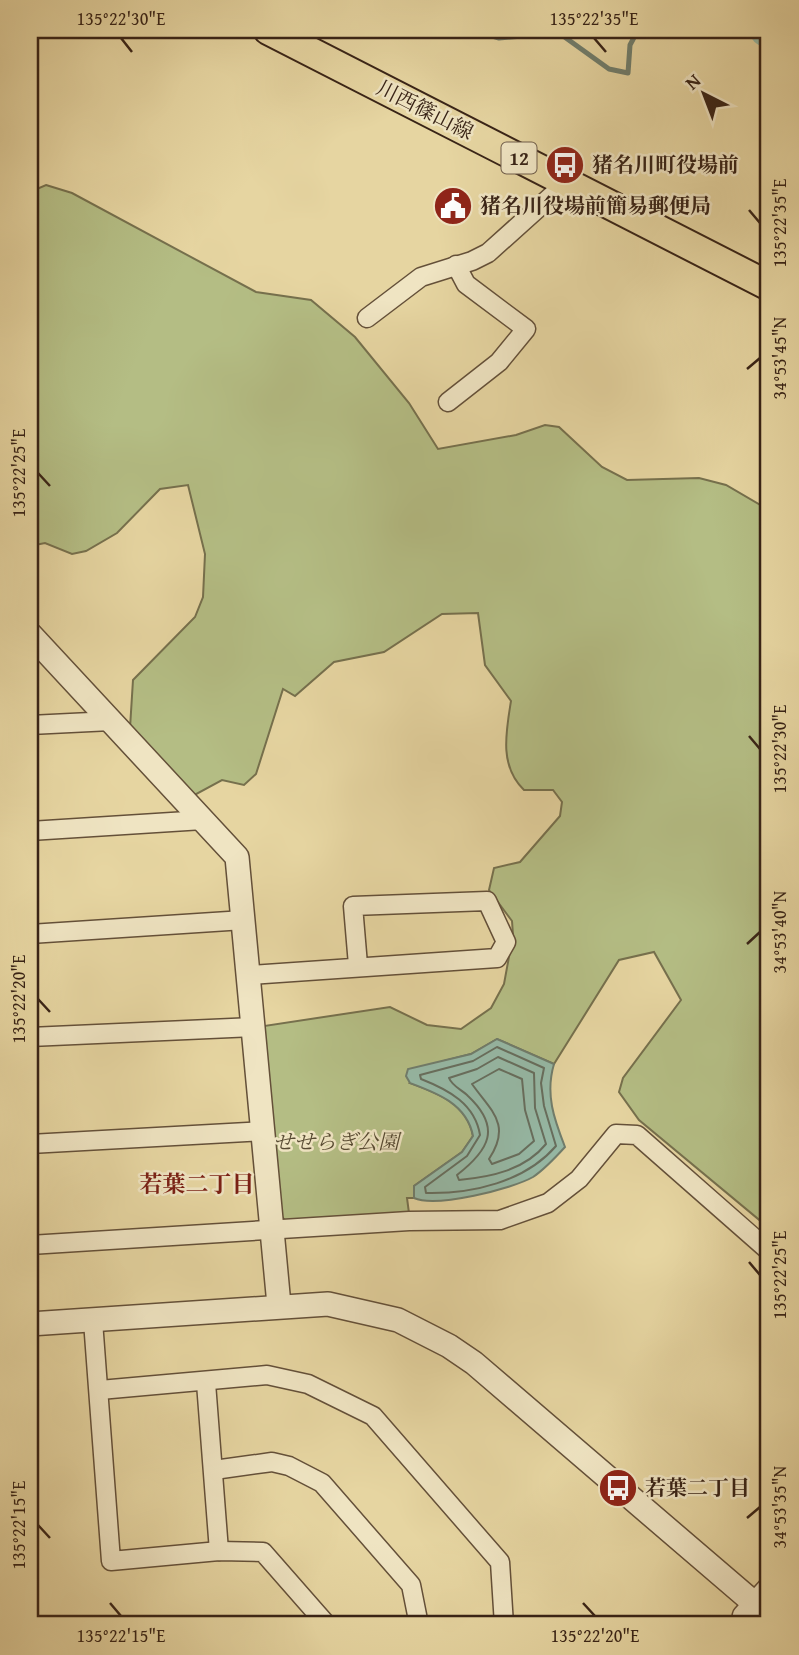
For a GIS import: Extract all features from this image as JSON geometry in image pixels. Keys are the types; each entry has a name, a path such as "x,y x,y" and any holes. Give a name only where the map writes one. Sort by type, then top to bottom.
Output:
{"main road":[{"name":"川西篠山線","path":"268,30 769,286"}],"street":[{"path":"367,318 421,276 488,253 567,182"},
{"path":"448,402 499,362 526,329 466,284 456,265"},
{"path":"30,634 237,857 279,1305"},
{"path":"30,725 111,721"},
{"path":"30,831 203,820"},
{"path":"249,975 358,965 497,958 506,942 487,901 353,906 358,965"},
{"path":"30,934 244,920"},
{"path":"30,1037 254,1027"},
{"path":"30,1144 264,1131"},
{"path":"30,1245 500,1220 548,1203 579,1179 616,1135 638,1135 769,1251"},
{"path":"30,1324 279,1305 328,1304 398,1320 449,1346 474,1363 762,1610"},
{"path":"93,1321 111,1561 219,1551 263,1552 327,1625"},
{"path":"100,1390 206,1383 267,1375 308,1384 373,1416 500,1562 504,1625"},
{"path":"206,1383 219,1551"},
{"path":"214,1470 272,1462 289,1466 322,1483 411,1585 419,1625"},
{"path":"762,1610 769,1585"},
{"path":"740,1625 743,1615 762,1610"}],"green space":[{"name":"せせらぎ公園","path":"46,185 72,193 256,292 311,300 355,337 409,403 438,449 516,435 545,425 559,427 602,467 627,480 699,478 726,485 769,510 769,1228 639,1120 619,1092 623,1078 681,1000 654,952 619,960 554,1064 497,1039 471,1054 444,1061 410,1083 450,1101 465,1116 473,1136 462,1152 414,1186 414,1198 407,1198 409,1213 287,1223 277,1211 264,1026 390,1007 427,1025 461,1029 491,1008 504,984 513,935 512,921 489,890 494,868 520,862 560,816 562,802 553,790 524,790 511,770 506,748 511,701 485,665 478,613 442,614 384,652 334,662 295,696 283,689 256,774 244,785 222,780 189,798 130,728 133,680 195,617 203,597 205,554 188,485 160,489 117,533 86,551 72,554 45,543 30,546 30,192"}],"water":[{"path":"497,1039 554,1064 551,1096 554,1116 565,1147 533,1177 509,1187 439,1201 414,1198 414,1186 462,1152 473,1136 470,1125 458,1108 440,1096 410,1083 406,1076 408,1069 471,1054"}],"waterway":[{"path":"426,30 449,30"},
{"path":"472,30 499,38 559,33 609,69 628,73 630,45 638,30"}],"place":[{"name":"猪名川町役場前","path":"565,165"},
{"name":"猪名川役場前簡易郵便局","path":"453,206"},
{"name":"若葉二丁目","path":"618,1488"}],"district":[{"name":"若葉二丁目","path":"197,1184"}]}
